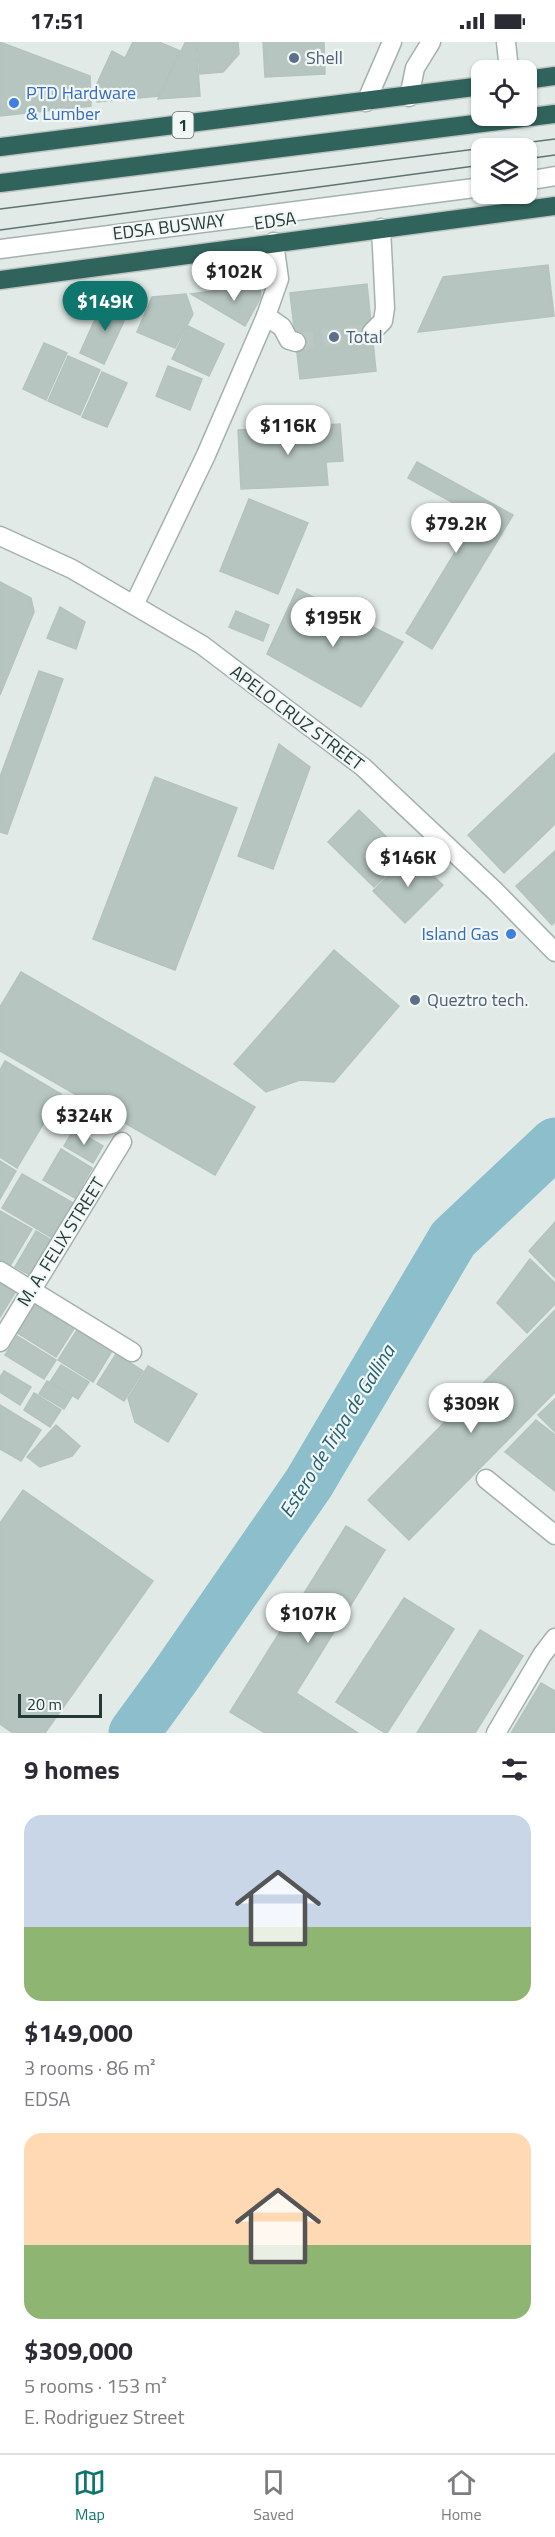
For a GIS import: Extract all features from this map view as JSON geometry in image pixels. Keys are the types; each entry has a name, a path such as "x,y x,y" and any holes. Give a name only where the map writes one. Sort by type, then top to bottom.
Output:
{"highway":[{"path":"537,78 555,76"},
{"name":"1","path":"0,147 471,88"},
{"path":"0,183 555,114"},
{"name":"EDSA","path":"0,280 555,206"}],"street":[{"path":"366,102 392,42"},
{"path":"409,97 414,68 432,42"},
{"path":"506,42 508,60"},
{"path":"537,179 555,176"},
{"name":"EDSA BUSWAY","path":"0,249 471,188"},
{"path":"372,332 383,321 385,308 381,228"},
{"path":"134,605 206,455 266,316 279,279 274,242"},
{"path":"266,316 282,327 288,340 296,342"},
{"name":"APELO CRUZ STREET","path":"0,536 72,569 202,645 363,767 495,891 555,952"},
{"name":"M. A. FELIX STREET","path":"0,1342 122,1142"},
{"path":"0,1271 132,1352"},
{"path":"486,1479 555,1535"},
{"path":"496,1733 549,1659 555,1638"}],"building":[{"path":"0,42 90,76 91,106 0,116"},
{"path":"133,42 159,42 180,51 159,96 97,102 96,86 112,51 125,58"},
{"path":"196,42 200,96 158,99 185,43"},
{"path":"197,42 238,42 239,54 223,72 200,74"},
{"name":"Shell","path":"263,42 324,42 325,74 265,77"},
{"path":"548,265 554,316 418,332 443,277"},
{"name":"Total","path":"367,284 376,371 300,379 290,293"},
{"path":"255,285 260,288 261,297 245,326 191,294"},
{"path":"186,294 193,314 175,348 137,332 152,297"},
{"path":"132,304 104,364 80,353 101,306"},
{"path":"188,326 224,344 209,376 172,359"},
{"path":"44,343 67,353 46,400 23,389"},
{"path":"68,356 100,370 80,415 48,401"},
{"path":"168,366 202,379 190,410 156,396"},
{"path":"102,372 127,383 107,427 82,417"},
{"path":"340,424 343,461 326,462 328,485 241,489 238,430"},
{"path":"417,462 513,515 432,649 406,633 477,516 408,478"},
{"path":"249,499 308,523 278,594 220,571"},
{"path":"0,582 31,598 34,612 0,695"},
{"path":"297,589 403,642 361,707 267,654"},
{"path":"60,607 85,622 76,649 47,638"},
{"path":"236,611 269,625 263,641 229,627"},
{"path":"39,671 63,679 7,834 0,832 0,777"},
{"path":"279,744 310,767 273,869 238,856"},
{"path":"555,753 555,824 504,873 468,835"},
{"path":"155,777 237,808 175,970 93,939"},
{"path":"359,810 406,856 374,887 328,842"},
{"path":"555,851 555,922 552,925 516,886"},
{"path":"410,854 443,885 405,923 373,891"},
{"path":"334,950 399,1006 334,1082 300,1080 266,1092 234,1064"},
{"path":"21,972 255,1107 215,1175 0,1051 0,1007"},
{"path":"5,1061 61,1094 17,1168 0,1157 0,1070"},
{"path":"74,1129 103,1146 93,1163 64,1146"},
{"path":"61,1149 92,1168 75,1198 43,1180"},
{"path":"0,1161 16,1171 0,1199"},
{"path":"22,1174 75,1204 54,1239 2,1208"},
{"path":"0,1211 32,1229 10,1266 0,1260"},
{"path":"555,1222 555,1278 529,1251"},
{"path":"36,1231 53,1241 32,1276 15,1267"},
{"path":"530,1259 555,1283 555,1304 527,1333 497,1303"},
{"path":"0,1282 16,1291 0,1317"},
{"path":"36,1302 75,1327 56,1357 16,1332"},
{"path":"555,1310 555,1392 409,1540 368,1500"},
{"path":"77,1330 112,1351 93,1382 58,1360"},
{"path":"17,1336 56,1360 44,1379 5,1355"},
{"path":"116,1354 143,1371 124,1401 97,1384"},
{"path":"61,1365 89,1382 78,1399 50,1382"},
{"path":"148,1366 197,1394 168,1442 135,1422 128,1398"},
{"path":"4,1371 31,1387 20,1405 0,1392 0,1377"},
{"path":"47,1381 72,1396 64,1409 39,1394"},
{"path":"34,1393 61,1410 50,1427 24,1410"},
{"path":"555,1399 555,1432 538,1415"},
{"path":"0,1405 41,1430 21,1461 0,1449"},
{"path":"536,1420 555,1435 555,1491 505,1452"},
{"path":"56,1425 80,1446 72,1456 40,1467 27,1457"},
{"path":"23,1490 153,1581 45,1733 13,1733 0,1724 0,1523"},
{"path":"346,1526 385,1550 296,1693 358,1733 265,1733 230,1712"},
{"path":"404,1598 454,1629 385,1733 336,1702"},
{"path":"480,1630 523,1656 475,1733 417,1733"},
{"path":"541,1683 555,1691 555,1733 511,1733"}],"waterway":[{"name":"Estero de Tripa de Gallina","path":"134,1733 309,1483 453,1239 555,1143"}],"tunnel":[{"path":"296,342 372,332"}],"tram line":[{"path":"0,209 555,139"},
{"path":"537,157 555,155"},
{"path":"0,230 471,166"}],"place":[{"name":"Shell","path":"294,58"},
{"name":"PTD Hardware & Lumber","path":"14,103"},
{"name":"Total","path":"334,337"},
{"name":"Island Gas","path":"511,934"},
{"name":"Queztro tech.","path":"415,1000"}]}
